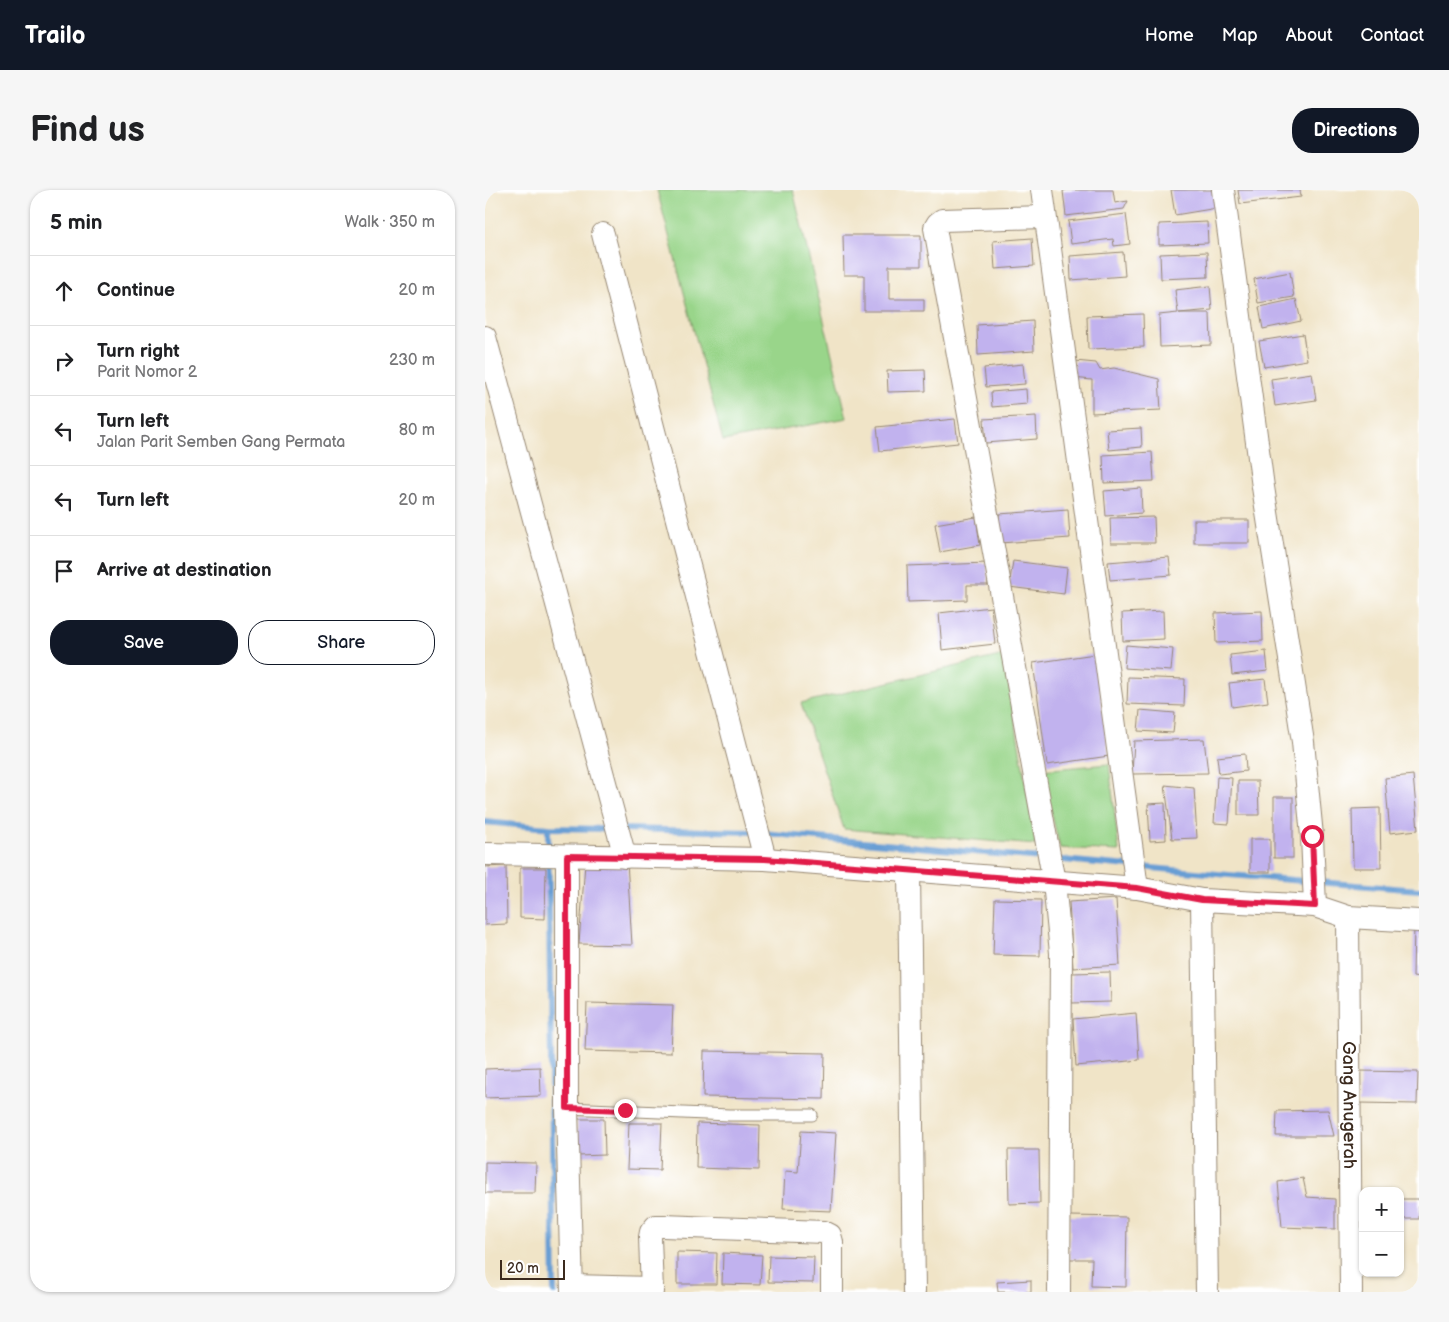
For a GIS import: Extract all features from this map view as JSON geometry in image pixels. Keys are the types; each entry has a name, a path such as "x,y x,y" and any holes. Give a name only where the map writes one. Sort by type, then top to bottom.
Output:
{"street":[{"path":"1042,190 1137,888"},
{"path":"1223,190 1262,478 1303,742 1312,836 1315,906"},
{"path":"1045,217 942,220 935,228 1054,882 1061,953 1059,1292"},
{"path":"603,234 765,859"},
{"path":"485,337 625,857"},
{"path":"485,854 765,859 1137,888 1202,900 1315,906 1348,917 1419,921"},
{"path":"567,856 567,1108 573,1289 652,1290 651,1232 656,1226 663,1226 824,1232 830,1235 832,1242 832,1292"},
{"path":"909,870 914,1292"},
{"path":"1202,900 1207,1292"},
{"name":"Gang Anugerah","path":"1348,917 1351,1292"}],"lane":[{"path":"567,1108 729,1115 812,1115"}],"green space":[{"path":"657,190 793,190 847,418 723,441"},
{"path":"1004,655 1036,845 844,829 801,703"},
{"path":"1109,764 1119,851 1060,848 1041,770"}],"building":[{"path":"1113,190 1115,203 1128,201 1124,209 1066,216 1063,191"},
{"path":"1171,190 1215,190 1217,208 1175,215"},
{"path":"1238,190 1300,190 1301,197 1240,204"},
{"path":"1126,214 1130,244 1114,246 1113,239 1071,244 1068,221"},
{"path":"1207,222 1208,243 1159,245 1159,224"},
{"path":"843,235 921,235 921,266 889,266 889,299 924,299 924,311 864,311 864,275 844,275"},
{"path":"1032,238 1034,266 995,269 993,241"},
{"path":"1123,252 1125,276 1071,280 1070,256"},
{"path":"1207,252 1208,277 1161,279 1160,254"},
{"path":"1290,272 1294,297 1258,303 1254,279"},
{"path":"1210,286 1212,310 1179,313 1210,313 1211,345 1160,347 1159,315 1178,313 1175,290"},
{"path":"1296,299 1301,321 1263,329 1259,307"},
{"path":"1143,314 1144,347 1088,349 1087,316"},
{"path":"1033,321 1034,351 978,355 977,325"},
{"path":"1303,334 1307,360 1264,367 1259,341"},
{"path":"1075,361 1096,363 1100,370 1114,368 1159,379 1161,410 1092,413 1092,380 1073,378"},
{"path":"1023,364 1025,384 986,387 984,368"},
{"path":"925,370 926,391 888,392 887,371"},
{"path":"1312,373 1316,400 1275,406 1271,379"},
{"path":"1026,389 1027,404 992,407 991,392"},
{"path":"1036,416 1037,439 986,443 984,419"},
{"path":"955,419 958,443 880,451 877,427"},
{"path":"1141,428 1142,447 1109,450 1107,430"},
{"path":"1152,452 1154,481 1104,483 1103,455"},
{"path":"1141,488 1142,513 1106,516 1104,491"},
{"path":"1068,509 1070,538 1000,543 999,514"},
{"path":"976,517 980,545 940,552 935,524"},
{"path":"1154,517 1155,543 1111,543 1110,518"},
{"path":"1194,520 1249,520 1249,543 1194,543"},
{"path":"1169,557 1171,575 1110,580 1108,562"},
{"path":"1013,561 1067,568 1064,594 1009,587"},
{"path":"987,563 988,585 967,585 967,600 908,602 907,566"},
{"path":"991,607 995,644 942,650 939,613"},
{"path":"1163,611 1164,639 1123,641 1122,613"},
{"path":"1262,611 1263,641 1216,643 1215,613"},
{"path":"1126,645 1173,649 1171,671 1124,668"},
{"path":"1266,651 1268,671 1232,675 1230,655"},
{"path":"1095,654 1109,756 1047,765 1033,663"},
{"path":"1128,677 1185,679 1184,706 1127,704"},
{"path":"1265,679 1268,702 1232,707 1229,683"},
{"path":"1140,710 1175,713 1173,733 1138,731"},
{"path":"1204,739 1208,773 1132,774 1134,741"},
{"path":"1245,754 1246,771 1219,774 1217,757"},
{"path":"1413,775 1418,830 1390,833 1385,778"},
{"path":"1217,777 1232,778 1229,824 1214,823"},
{"path":"1238,781 1258,781 1259,815 1238,815"},
{"path":"1165,785 1194,788 1197,838 1172,839"},
{"path":"1274,797 1293,797 1293,858 1274,858"},
{"path":"1165,803 1166,840 1150,841 1148,804"},
{"path":"1380,808 1381,868 1353,868 1352,809"},
{"path":"1250,839 1270,839 1270,872 1250,872"},
{"path":"627,861 632,945 579,944 585,863"},
{"path":"506,866 507,924 485,925 485,867"},
{"path":"520,868 546,868 545,919 520,918"},
{"path":"995,899 1041,900 1040,956 993,955"},
{"path":"1116,899 1120,965 1073,968 1069,902"},
{"path":"1414,925 1419,925 1419,978 1413,977"},
{"path":"1110,972 1111,1002 1072,1003 1072,973"},
{"path":"587,1003 673,1005 671,1053 585,1051"},
{"path":"1136,1013 1139,1060 1076,1066 1073,1019"},
{"path":"704,1051 825,1053 824,1099 703,1097"},
{"path":"540,1067 541,1096 485,1098 485,1069"},
{"path":"1360,1071 1418,1072 1417,1104 1359,1103"},
{"path":"1328,1110 1334,1136 1276,1136 1277,1111"},
{"path":"577,1119 604,1119 605,1155 578,1156"},
{"path":"629,1123 662,1123 660,1170 627,1169"},
{"path":"697,1123 760,1125 759,1170 696,1168"},
{"path":"801,1131 836,1133 831,1211 783,1209 785,1171 798,1172"},
{"path":"1008,1150 1039,1150 1040,1203 1009,1204"},
{"path":"485,1162 536,1163 535,1193 485,1193"},
{"path":"1303,1178 1307,1197 1335,1199 1335,1229 1282,1227 1278,1182"},
{"path":"1404,1199 1419,1199 1419,1219 1404,1219"},
{"path":"1070,1216 1127,1217 1126,1287 1091,1286 1092,1259 1070,1259"},
{"path":"677,1252 717,1253 716,1284 677,1284"},
{"path":"723,1253 762,1255 760,1285 722,1284"},
{"path":"769,1256 814,1257 813,1283 768,1282"},
{"path":"1031,1280 1031,1292 998,1292 997,1282"}],"waterway":[{"path":"485,822 548,828 613,829"},
{"path":"548,828 554,1292"},
{"path":"623,829 753,832"},
{"path":"763,833 1229,875 1419,890"}],"route":[{"path":"625,1110 567,1108 567,856 765,859 1137,888 1202,900 1315,906 1312,836"}]}
